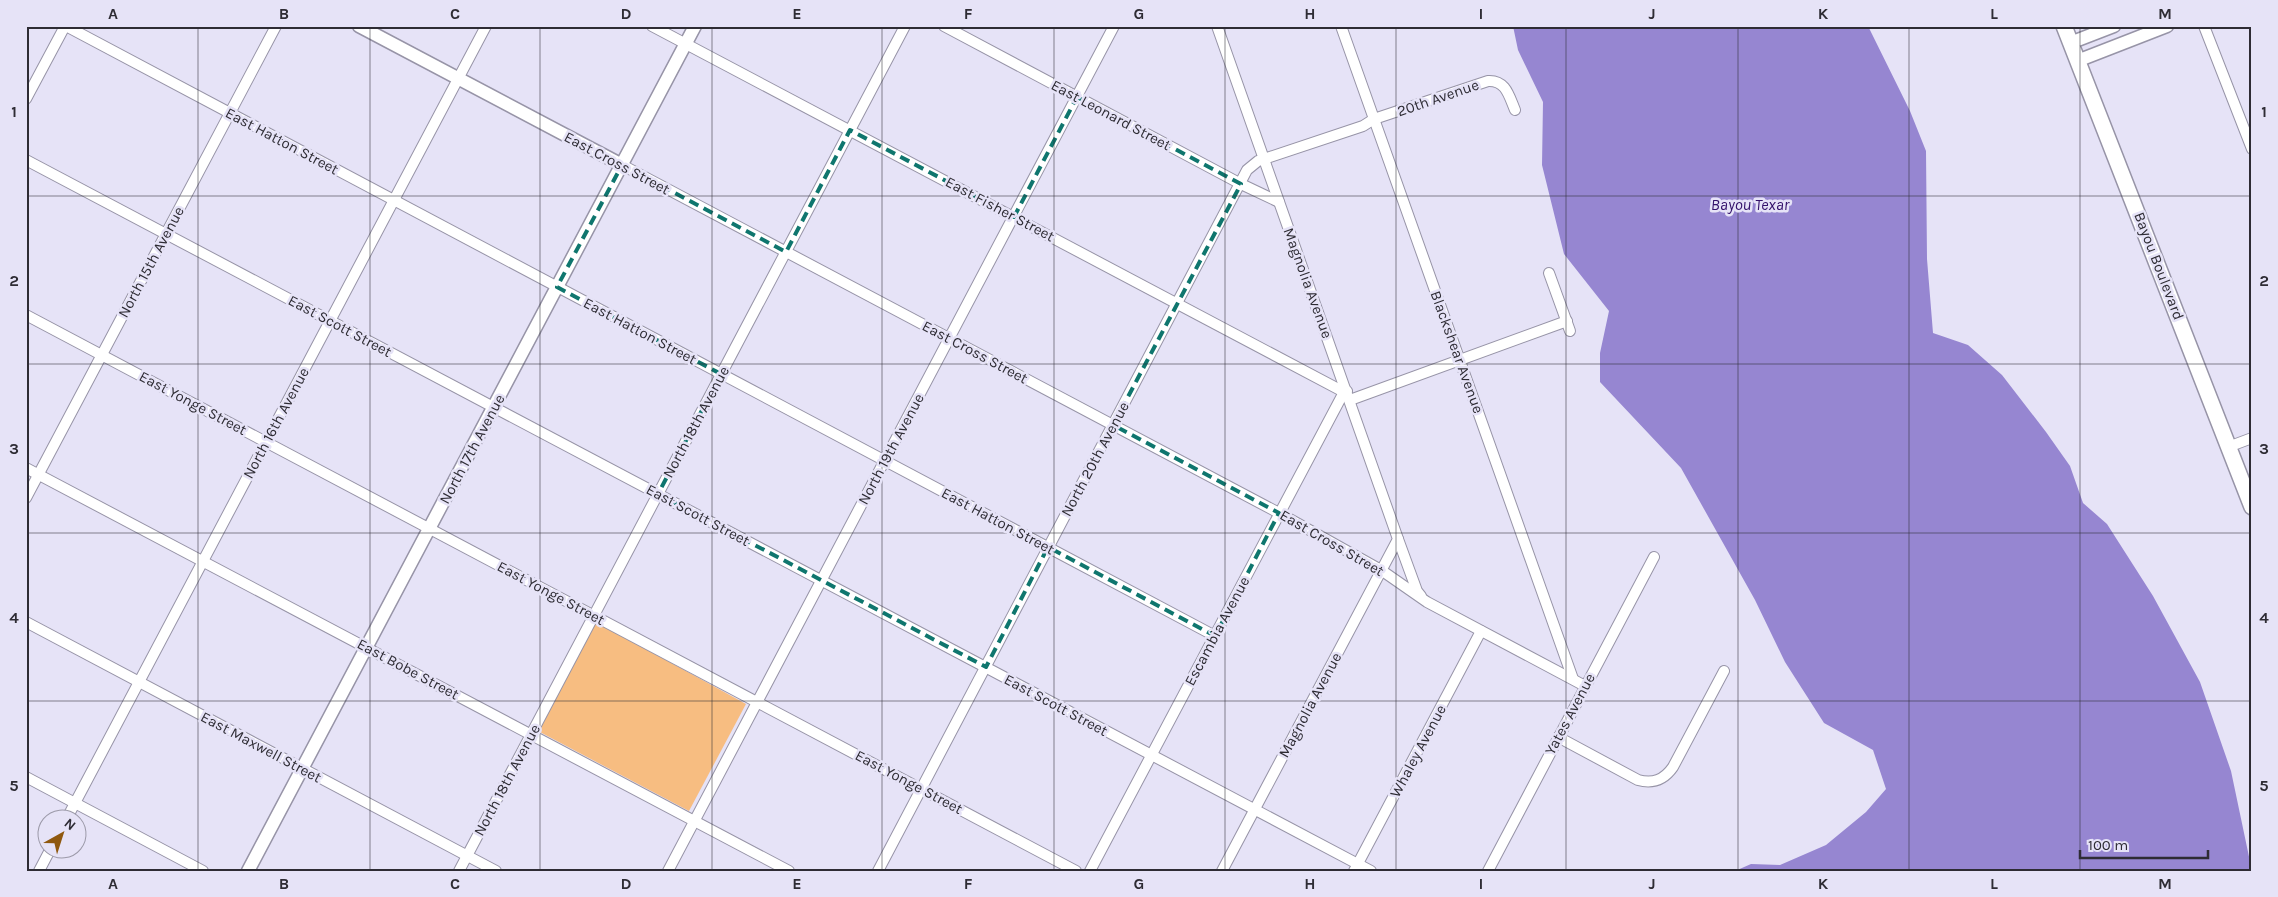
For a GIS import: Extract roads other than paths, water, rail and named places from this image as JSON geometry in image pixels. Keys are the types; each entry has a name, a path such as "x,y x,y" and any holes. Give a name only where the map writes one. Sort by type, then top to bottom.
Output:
{"main road":[{"name":"Bayou Boulevard","path":"2064,26 2252,507"}],"street":[{"path":"26,99 65,26"},
{"name":"East Hatton Street","path":"65,26 1215,636"},
{"name":"North 15th Avenue","path":"26,498 276,26"},
{"name":"East Cross Street","path":"359,26 1279,513 1381,570 1427,602 1585,686"},
{"name":"North 16th Avenue","path":"71,810 486,26"},
{"name":"East Fisher Street","path":"652,26 1347,394"},
{"name":"North 17th Avenue","path":"248,871 695,26"},
{"name":"North 18th Avenue","path":"459,871 904,26"},
{"name":"East Leonard Street","path":"944,26 1241,184 1279,202"},
{"name":"North 19th Avenue","path":"668,871 1114,26"},
{"name":"Magnolia Avenue","path":"1217,26 1398,539 1417,591 1427,602"},
{"name":"Blackshear Avenue","path":"1341,26 1573,679"},
{"path":"2070,43 2114,26"},
{"path":"2077,61 2166,26"},
{"path":"2204,26 2252,149"},
{"name":"20th Avenue","path":"1374,119 1488,80 1498,81 1502,84 1515,110"},
{"name":"North 20th Avenue","path":"878,871 1252,165 1264,159 1363,126 1374,119"},
{"name":"East Scott Street","path":"26,160 1255,809 1356,867 1371,871"},
{"path":"1347,394 1569,326 1549,273"},
{"name":"East Yonge Street","path":"26,315 1076,871"},
{"name":"Escambia Avenue","path":"1090,871 1279,513 1347,394"},
{"path":"2228,447 2252,438"},
{"name":"East Bobe Street","path":"26,468 789,871"},
{"name":"Magnolia Avenue","path":"1222,871 1398,539"},
{"name":"Yates Avenue","path":"1488,871 1654,557"},
{"name":"East Maxwell Street","path":"26,622 496,871"},
{"name":"Whaley Avenue","path":"1356,867 1481,631"},
{"path":"1558,737 1638,780 1645,782 1658,780 1664,777 1673,767 1724,672"},
{"path":"26,777 203,871"}],"water":[{"name":"Bayou Texar","path":"1513,26 1868,26 1910,111 1926,151 1927,259 1933,333 1968,345 2002,375 2070,466 2083,503 2107,524 2153,596 2200,682 2231,771 2252,871 1735,871 1751,864 1780,865 1826,845 1866,812 1886,789 1873,750 1824,723 1785,662 1755,600 1681,468 1600,382 1600,353 1609,311 1564,254 1542,165 1543,102 1518,50"}]}
